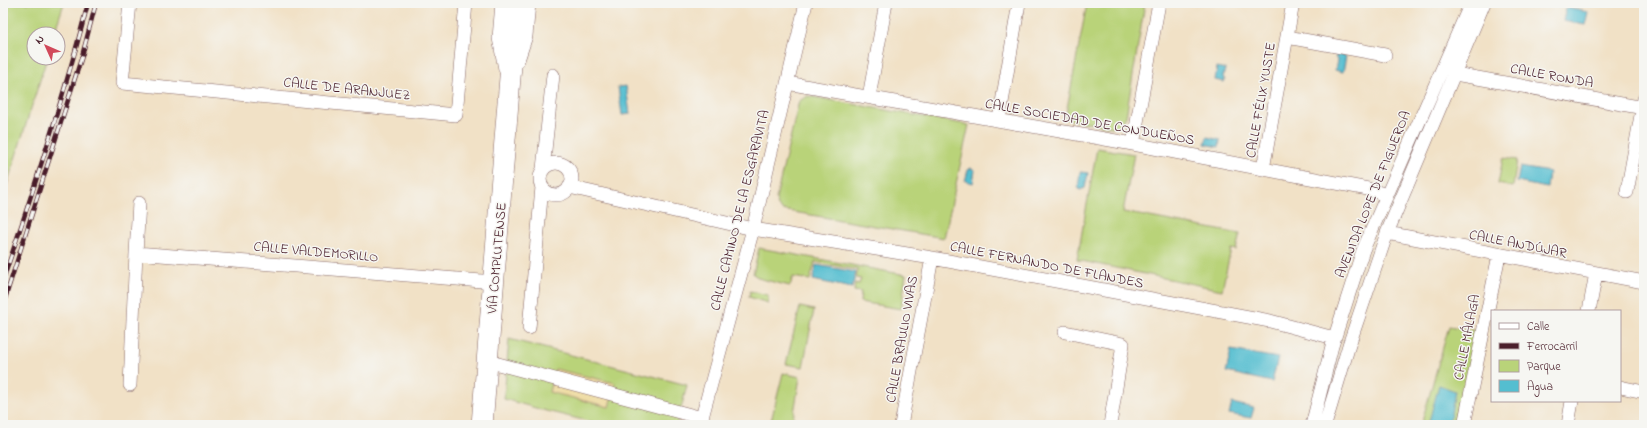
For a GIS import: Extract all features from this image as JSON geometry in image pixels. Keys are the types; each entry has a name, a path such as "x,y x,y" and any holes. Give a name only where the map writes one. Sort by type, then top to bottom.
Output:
{"main road":[{"name":"VÍA COMPLUTENSE","path":"482,425 516,3"}],"street":[{"name":"CALLE DE ARANJUEZ","path":"130,3 122,83 456,115 466,3"},
{"name":"VÍA COMPLUTENSE","path":"502,3 499,38 508,91"},
{"name":"VÍA COMPLUTENSE","path":"508,91 526,36 529,3"},
{"name":"CALLE CAMINO DE LA ESGARAVITA","path":"701,422 753,229 806,3"},
{"path":"869,97 886,3"},
{"path":"999,120 1019,3"},
{"path":"1133,144 1159,3"},
{"name":"CALLE FÉLIX YUSTE","path":"1263,169 1293,3"},
{"name":"AVENIDA LOPE DE FIGUEROA","path":"1312,425 1334,338 1363,250 1471,3"},
{"name":"AVENIDA LOPE DE FIGUEROA","path":"1325,425 1349,344 1387,233 1484,3"},
{"name":"CALLE FÉLIX YUSTE","path":"1287,37 1385,55"},
{"name":"CALLE RONDA","path":"1455,74 1643,105"},
{"path":"529,328 542,187 540,178 543,169 553,75"},
{"name":"CALLE SOCIEDAD DE CONDUEÑOS","path":"787,83 1133,144 1368,189 1386,195"},
{"path":"1627,192 1643,105"},
{"path":"542,187 549,194 554,195 563,193 571,182 569,172 562,165 552,164 543,169"},
{"name":"CALLE FERNANDO DE FLANDES","path":"569,186 753,229 932,258 1270,321 1334,338"},
{"path":"130,385 138,203"},
{"name":"CALLE ANDÚJAR","path":"1387,233 1644,282"},
{"name":"CALLE VALDEMORILLO","path":"136,253 494,282"},
{"name":"CALLE MÁLAGA","path":"1464,425 1499,255"},
{"name":"CALLE BRAULIO VIVAS","path":"901,425 932,258"},
{"path":"1589,310 1596,273"},
{"path":"1064,332 1123,344 1110,425"},
{"path":"487,361 701,422"},
{"path":"1621,387 1644,392"},
{"path":"1568,425 1572,402"}],"green space":[{"path":"3,3 64,3 57,26 26,26 26,66 44,66 3,197"},
{"path":"1087,3 1145,3 1126,117 1117,128 1065,119"},
{"path":"808,96 969,125 944,238 782,210 778,206 776,198 799,101"},
{"path":"1097,148 1134,154 1123,212 1240,234 1236,250 1231,249 1222,290 1077,260"},
{"path":"1503,158 1517,160 1513,187 1498,184"},
{"path":"759,248 906,275 901,309 860,302 861,292 854,291 855,283 859,284 861,279 856,278 858,270 815,262 810,280 793,277 790,286 761,279 753,274"},
{"path":"750,291 768,295 768,303 749,297"},
{"path":"800,307 814,310 803,367 786,364"},
{"path":"1449,326 1477,331 1459,425 1421,425"},
{"path":"509,339 687,385 677,425 604,425 504,399"},
{"path":"783,373 800,377 792,425 770,425"}],"sand":[{"path":"555,369 615,383 609,407 549,392"}],"water":[{"path":"1566,8 1588,12 1585,25 1563,21"},
{"path":"1337,55 1346,56 1343,72 1335,70 1337,60 1335,57"},
{"path":"1217,67 1225,69 1223,77 1225,80 1224,82 1215,80"},
{"path":"626,86 630,114 622,115 618,87"},
{"path":"1207,137 1220,140 1219,147 1205,144"},
{"path":"1520,167 1549,172 1547,188 1517,182"},
{"path":"971,168 975,170 973,183 965,181 968,170"},
{"path":"1080,172 1088,173 1085,188 1080,190 1078,187"},
{"path":"816,265 856,272 852,288 813,280"},
{"path":"1231,350 1278,358 1272,382 1226,372"},
{"path":"1439,385 1455,391 1449,425 1428,425"},
{"path":"1232,403 1254,408 1251,418 1229,414"}],"railway":[{"path":"3,280 48,143 88,3"},
{"path":"3,305 82,56 96,3"}]}
